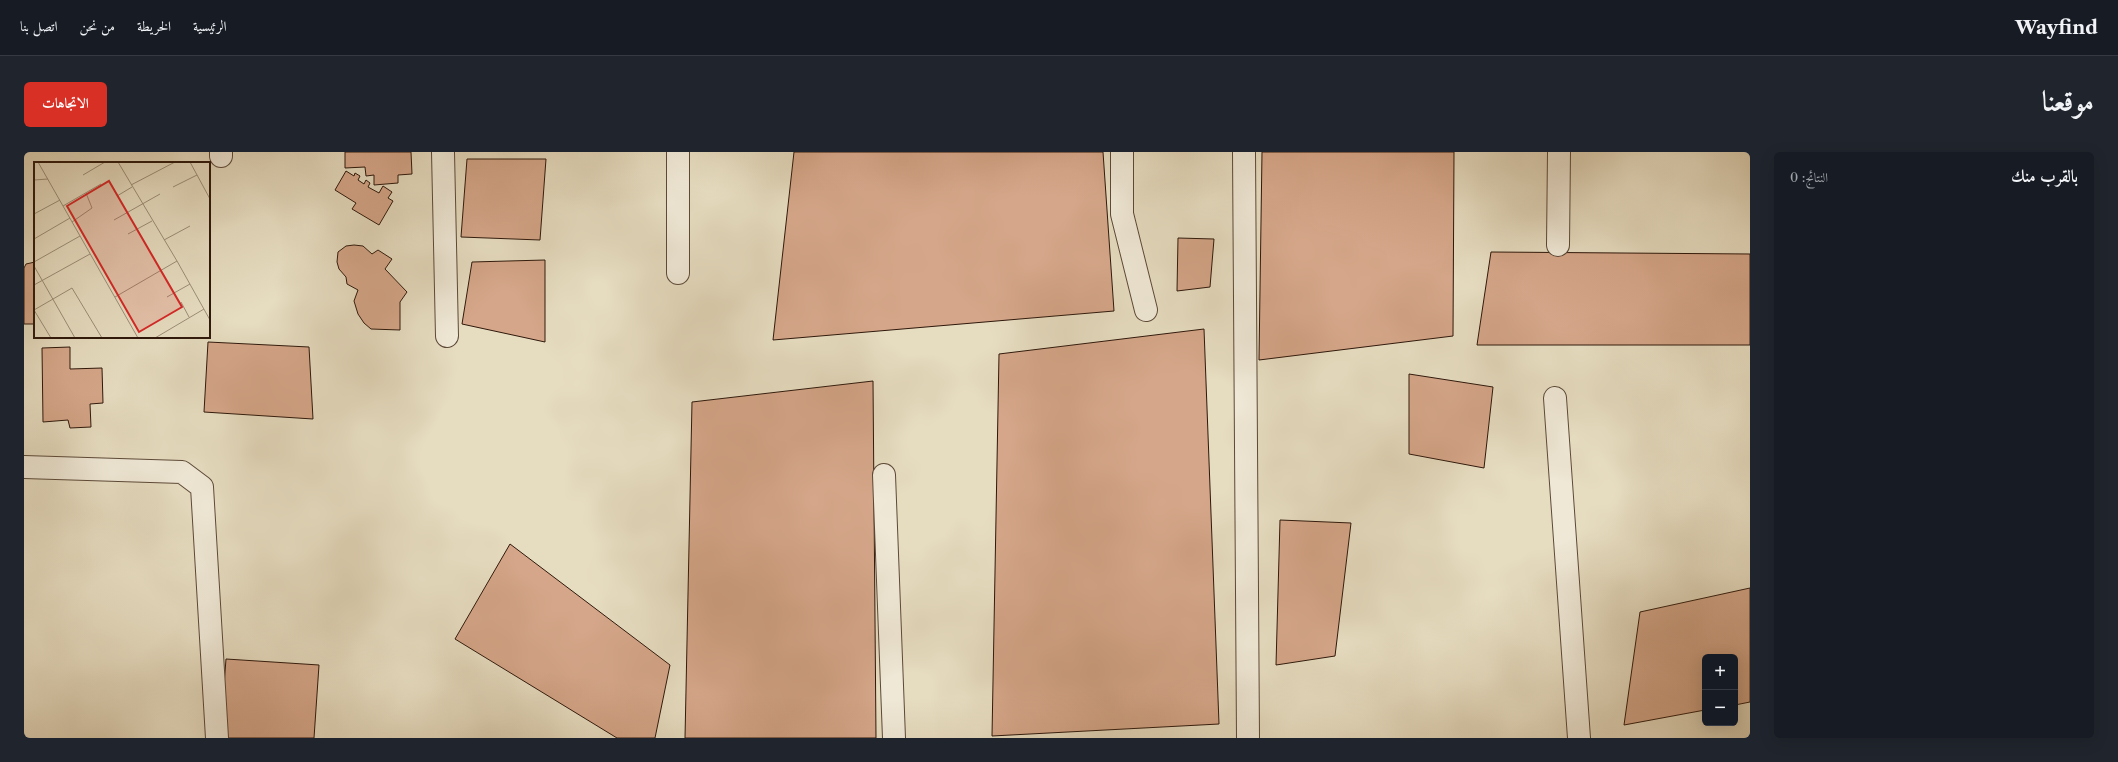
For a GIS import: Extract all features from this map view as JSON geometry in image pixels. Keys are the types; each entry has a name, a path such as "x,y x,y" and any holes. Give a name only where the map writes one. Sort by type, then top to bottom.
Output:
{"street":[{"path":"443,152 447,336"},
{"path":"678,152 678,273"},
{"path":"1122,152 1122,214 1146,310"},
{"path":"1244,152 1248,738"},
{"path":"1558,245 1559,152"},
{"path":"1555,398 1579,738"},
{"path":"24,467 182,472 202,487 218,738"},
{"path":"884,475 894,738"}],"building":[{"path":"345,152 411,152 412,174 398,175 398,183 374,185 374,175 366,176 365,167 345,168"},
{"path":"794,152 1103,152 1114,311 773,340"},
{"path":"1262,152 1454,152 1453,336 1259,360"},
{"path":"467,159 546,159 540,240 461,237"},
{"path":"346,171 354,176 355,173 360,176 358,180 364,184 366,180 370,183 368,187 379,193 383,186 392,192 388,198 393,201 379,225 352,209 356,203 335,190"},
{"path":"1178,238 1214,239 1210,287 1177,291"},
{"path":"346,246 363,246 372,254 378,250 392,259 385,269 407,292 400,302 400,330 371,329 364,323 358,314 354,301 358,290 347,284 346,277 339,269 337,262 338,252"},
{"path":"1491,252 1750,254 1750,345 1477,345"},
{"path":"545,260 545,342 462,324 472,262"},
{"path":"34,262 34,324 24,324 24,268 26,264"},
{"path":"1204,329 1219,724 992,736 999,354"},
{"path":"208,342 309,347 313,419 204,412"},
{"path":"70,347 70,369 102,368 103,403 90,404 91,427 70,428 68,420 43,422 42,348"},
{"path":"1409,374 1493,387 1484,468 1409,454"},
{"path":"873,381 876,738 685,738 692,402"},
{"path":"1280,520 1351,523 1335,656 1276,665"},
{"path":"510,544 670,665 655,738 617,738 455,639"},
{"path":"1750,588 1750,702 1738,704 1738,654 1702,654 1702,711 1624,725 1640,612"},
{"path":"226,659 319,665 314,738 220,738"}]}
